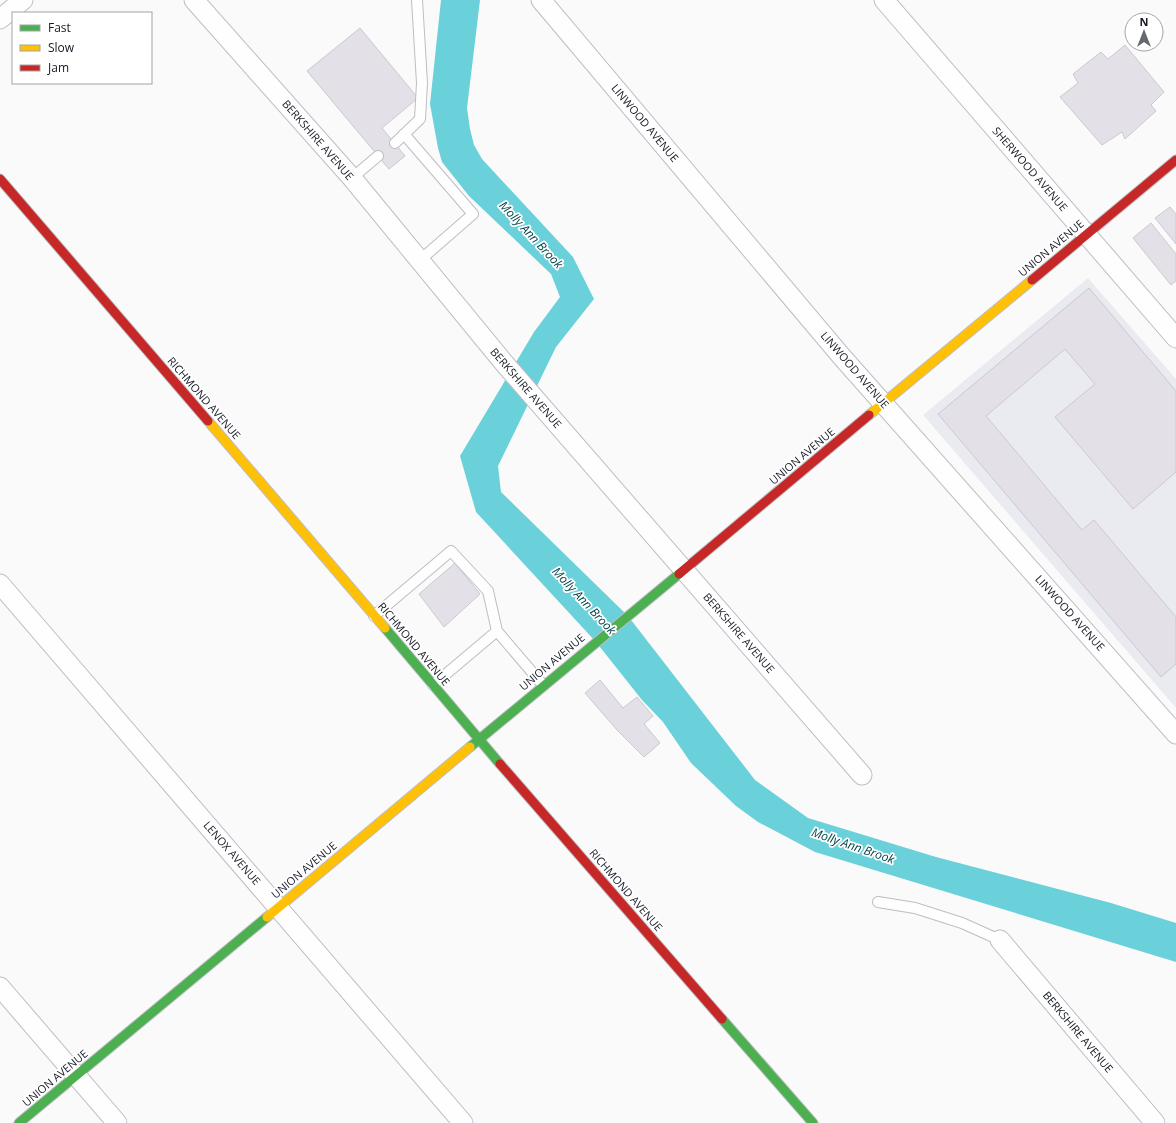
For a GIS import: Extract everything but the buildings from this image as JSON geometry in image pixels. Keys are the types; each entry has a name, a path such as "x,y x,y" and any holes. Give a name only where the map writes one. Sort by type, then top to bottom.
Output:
{"main road":[{"name":"UNION AVENUE","path":"19,1123 480,740 543,685 684,570 1176,160"},
{"name":"RICHMOND AVENUE","path":"0,179 480,740 813,1123"}],"street":[{"path":"0,19 23,0"},
{"name":"BERKSHIRE AVENUE","path":"194,0 352,178 504,363 862,775"},
{"name":"LINWOOD AVENUE","path":"541,0 837,351 1176,734"},
{"name":"SHERWOOD AVENUE","path":"884,0 1176,338"},
{"name":"LENOX AVENUE","path":"0,584 463,1123"},
{"name":"BERKSHIRE AVENUE","path":"1000,940 1155,1123"},
{"path":"0,987 117,1123"}],"lane":[{"path":"394,143 420,119 422,83 417,0"},
{"path":"404,134 473,214 419,261"},
{"path":"352,178 378,156"},
{"path":"374,616 451,551 488,591 497,630 543,685"},
{"path":"433,685 497,630"},
{"path":"878,902 922,910 962,924 1000,940"}],"shaded area":[{"path":"1088,278 1176,379 1176,708 923,415"}],"water":[{"name":"Molly Ann Brook","path":"441,0 480,0 467,108 474,145 482,159 573,257 594,299 556,347 498,466 501,492 628,616 755,780 808,818 936,857 1111,903 1176,923 1176,962 815,852 758,822 736,806 691,763 663,722 642,700 596,642 476,512 460,456 534,332 560,297 551,274 469,196 442,162 430,104"}],"traffic: fast":[{"path":"470,747 679,574"},
{"path":"385,628 500,764"},
{"path":"19,1123 267,917"},
{"path":"722,1019 813,1123"}],"traffic: slow":[{"path":"869,415 1032,280"},
{"path":"208,421 385,628"},
{"path":"267,917 470,747"}],"traffic: jam":[{"path":"1032,280 1176,160"},
{"path":"0,179 208,421"},
{"path":"679,574 869,415"},
{"path":"500,764 722,1019"}]}
